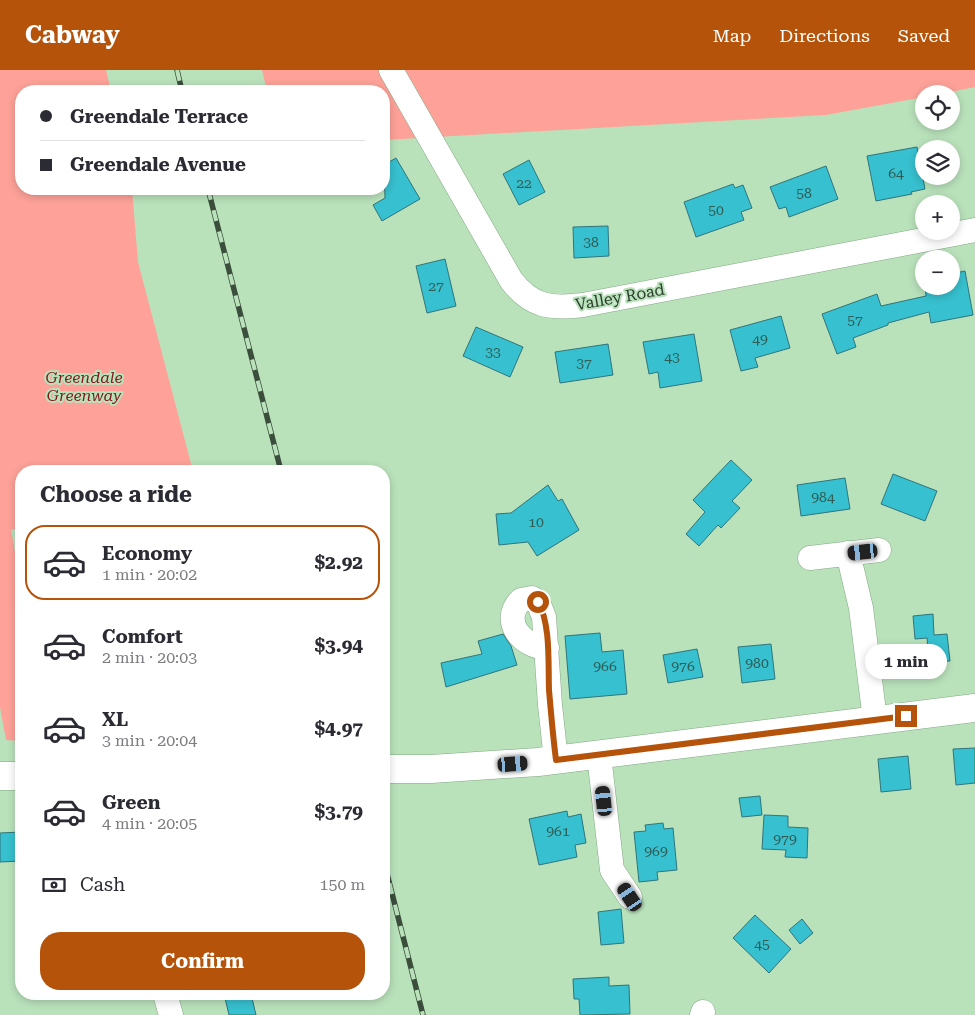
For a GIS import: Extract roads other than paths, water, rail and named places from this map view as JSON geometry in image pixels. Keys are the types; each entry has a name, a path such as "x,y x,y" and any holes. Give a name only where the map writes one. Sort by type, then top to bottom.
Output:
{"main road":[{"path":"390,769 440,768 556,760 975,708"},
{"path":"0,776 15,776"}],"street":[{"name":"Valley Road","path":"392,70 511,280 525,296 544,306 583,305 975,230"},
{"path":"810,558 879,550"},
{"path":"848,553 861,608 875,720"},
{"path":"547,648 550,705 556,760"},
{"path":"599,755 612,870 630,897"},
{"path":"167,1000 171,1015"}],"railway":[{"path":"177,70 181,85"},
{"path":"210,195 279,465"},
{"path":"390,886 423,1015"}],"park label":[{"name":"Greendale Greenway","path":"84,386"}]}
